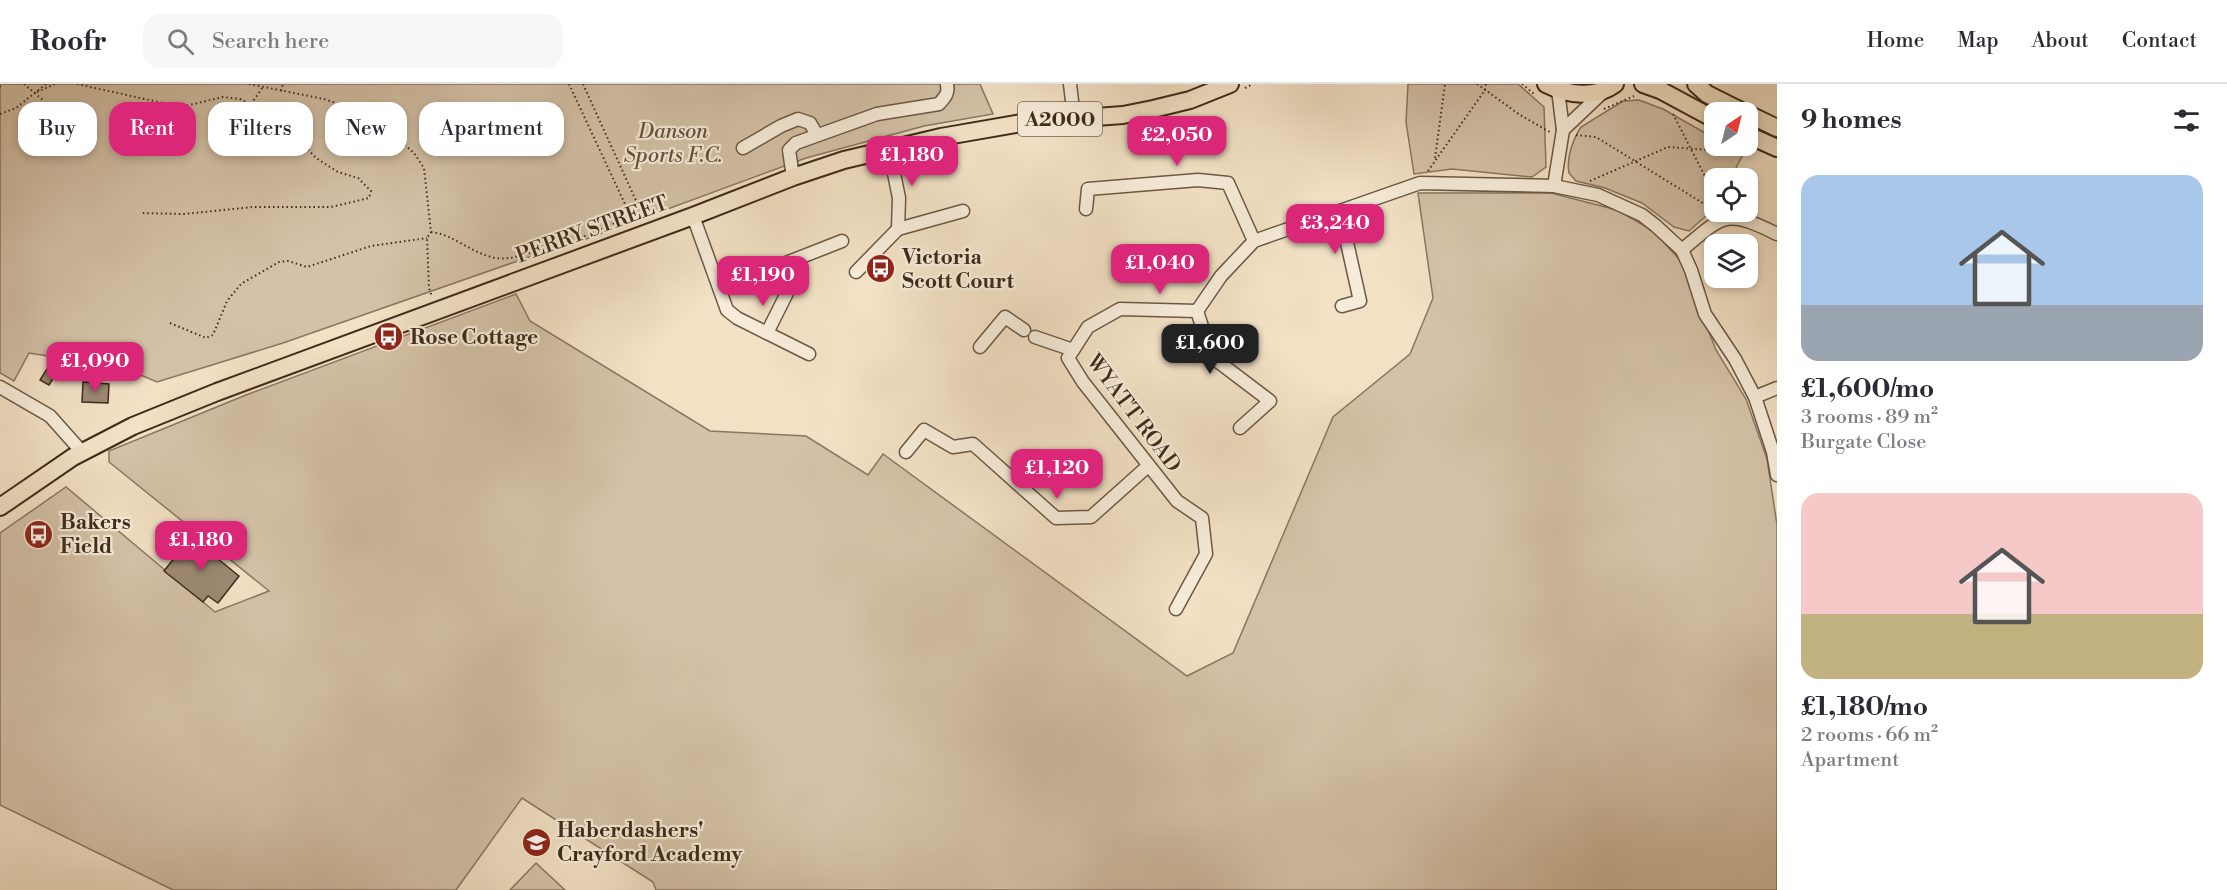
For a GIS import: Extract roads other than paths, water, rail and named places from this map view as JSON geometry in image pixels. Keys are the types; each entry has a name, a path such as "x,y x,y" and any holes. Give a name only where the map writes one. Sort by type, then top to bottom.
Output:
{"main road":[{"name":"PERRY STREET","path":"0,507 82,452 133,426 793,177 844,160 984,129 1074,118 1123,115 1153,109 1190,100 1230,84"},
{"path":"1696,84 1707,94 1723,102"},
{"path":"1548,91 1578,94 1613,87"},
{"path":"1640,90 1660,90 1704,114"},
{"path":"1758,119 1777,128"},
{"path":"1758,139 1777,148"}],"street":[{"path":"1070,84 1074,118"},
{"path":"793,177 789,150 796,143 877,114 939,104 945,98 947,85"},
{"path":"1562,133 1613,87"},
{"path":"1548,91 1562,133 1554,186"},
{"path":"742,148 798,119 810,123 817,135"},
{"path":"889,149 899,198 898,229"},
{"path":"1086,209 1088,189 1198,180 1228,183 1254,241"},
{"path":"1240,428 1270,401 1212,357 1197,311 1221,276 1254,241 1420,183 1554,186 1584,191 1613,200 1642,215 1682,250 1705,314 1735,359 1755,397 1773,452 1777,475"},
{"path":"856,272 898,229 963,211"},
{"path":"1340,212 1360,301 1342,306"},
{"path":"693,216 728,310 737,318 809,354"},
{"path":"1682,250 1714,225 1728,218 1743,219 1777,234"},
{"path":"767,333 793,281 786,263 842,241"},
{"name":"WYATT ROAD","path":"1176,609 1206,554 1202,518 1177,501 1083,382 1068,358 1088,327 1120,309 1197,311"},
{"path":"980,347 1005,317 1024,330"},
{"path":"1035,337 1073,350"},
{"path":"0,387 50,416 82,452"},
{"path":"1755,397 1777,388"},
{"path":"906,452 924,430 953,447 973,444 1056,518 1091,517 1148,466"}],"place":[{"name":"Victoria Scott Court","path":"881,269"},
{"name":"Rose Cottage","path":"389,337"},
{"name":"Bakers Field","path":"39,534"},
{"name":"Haberdashers' Crayford Academy","path":"536,842"}],"park label":[{"name":"Danson Sports F.C.","path":"673,143"}]}
